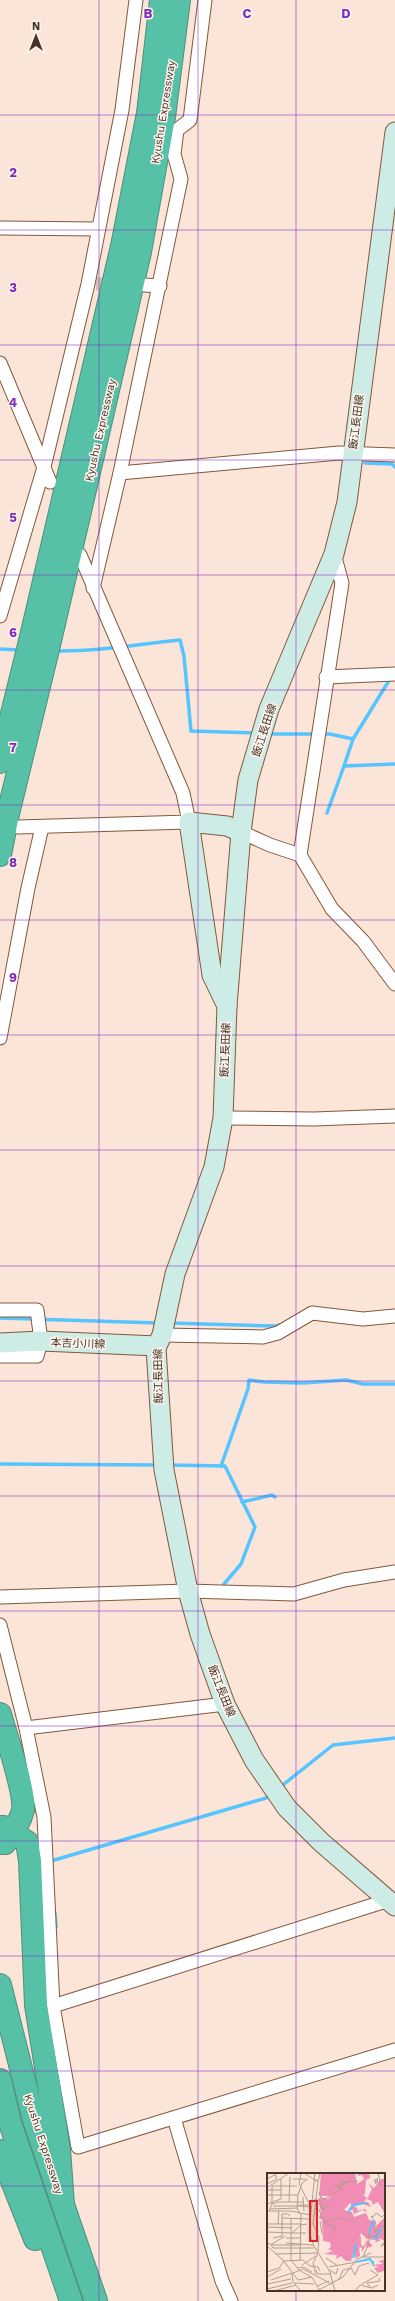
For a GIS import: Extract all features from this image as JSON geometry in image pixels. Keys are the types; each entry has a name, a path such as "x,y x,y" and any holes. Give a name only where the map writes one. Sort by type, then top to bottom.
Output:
{"highway":[{"name":"Kyushu Expressway","path":"41,639 148,114 161,0"},
{"name":"Kyushu Expressway","path":"0,855 8,814 24,703 140,252 164,117 179,0"},
{"name":"Kyushu Expressway","path":"0,762 24,703"},
{"path":"0,1714 19,1780 23,1809 4,1834 27,1842 30,1861 36,2005 59,2149 64,2205"},
{"name":"Kyushu Expressway","path":"0,1985 34,2120 96,2301"},
{"path":"0,2080 10,2123 71,2301"},
{"path":"0,2151 61,2301"}],"main road":[{"name":"飯江長田線","path":"392,1903 321,1842 287,1808 254,1760 225,1704 200,1634 188,1591 164,1470 160,1429 159,1340 175,1274 214,1167 223,1118 227,1006 240,832 248,780 269,709 334,554 347,502 352,452 395,132"},
{"path":"227,1006 212,975 189,822 227,826 240,832"},
{"name":"本吉小川線","path":"0,1343 40,1341 159,1340"}],"street":[{"path":"0,616 44,467 92,284 97,228 122,110 136,0"},
{"path":"93,588 120,473 181,179 174,154 177,130 190,120 205,0"},
{"path":"0,228 97,228"},
{"path":"144,285 160,286"},
{"path":"1,370 50,482"},
{"path":"120,473 352,452 395,455"},
{"path":"334,554 342,583 326,677 300,855 332,909 363,941 395,984"},
{"path":"18,827 189,822 183,793 80,555"},
{"path":"326,677 395,674"},
{"path":"0,1038 28,888 42,827"},
{"path":"240,832 270,846 300,855"},
{"path":"223,1118 314,1119 395,1116"},
{"path":"0,1310 37,1310 40,1341 37,1356 0,1356"},
{"path":"159,1340 263,1337 278,1333 312,1314 363,1319 395,1316"},
{"path":"0,1597 188,1591 294,1594 344,1580 395,1572"},
{"path":"0,1625 26,1728 44,1817 53,2006 78,2147 395,2050"},
{"path":"26,1728 225,1704"},
{"path":"53,2006 392,1903"},
{"path":"174,2118 222,2281 231,2301"}],"waterway":[{"path":"365,463 392,464 395,467"},
{"path":"55,651 102,649 180,640 184,656 191,731 256,733"},
{"path":"0,649 20,650"},
{"path":"269,734 330,734 353,739 390,679 392,679"},
{"path":"353,739 344,766 395,764"},
{"path":"327,813 344,766"},
{"path":"0,1318 158,1323"},
{"path":"170,1323 279,1325"},
{"path":"221,1466 248,1389 249,1380 303,1383 346,1380 363,1384 395,1384"},
{"path":"0,1464 159,1465"},
{"path":"169,1465 225,1466 255,1527 241,1564 224,1584"},
{"path":"242,1502 272,1495 275,1497"},
{"path":"279,1788 333,1745 395,1738"},
{"path":"51,1865 51,1861 266,1798 271,1794"},
{"path":"55,1913 56,1927"}],"tunnel":[{"path":"96,284 118,284"}]}
